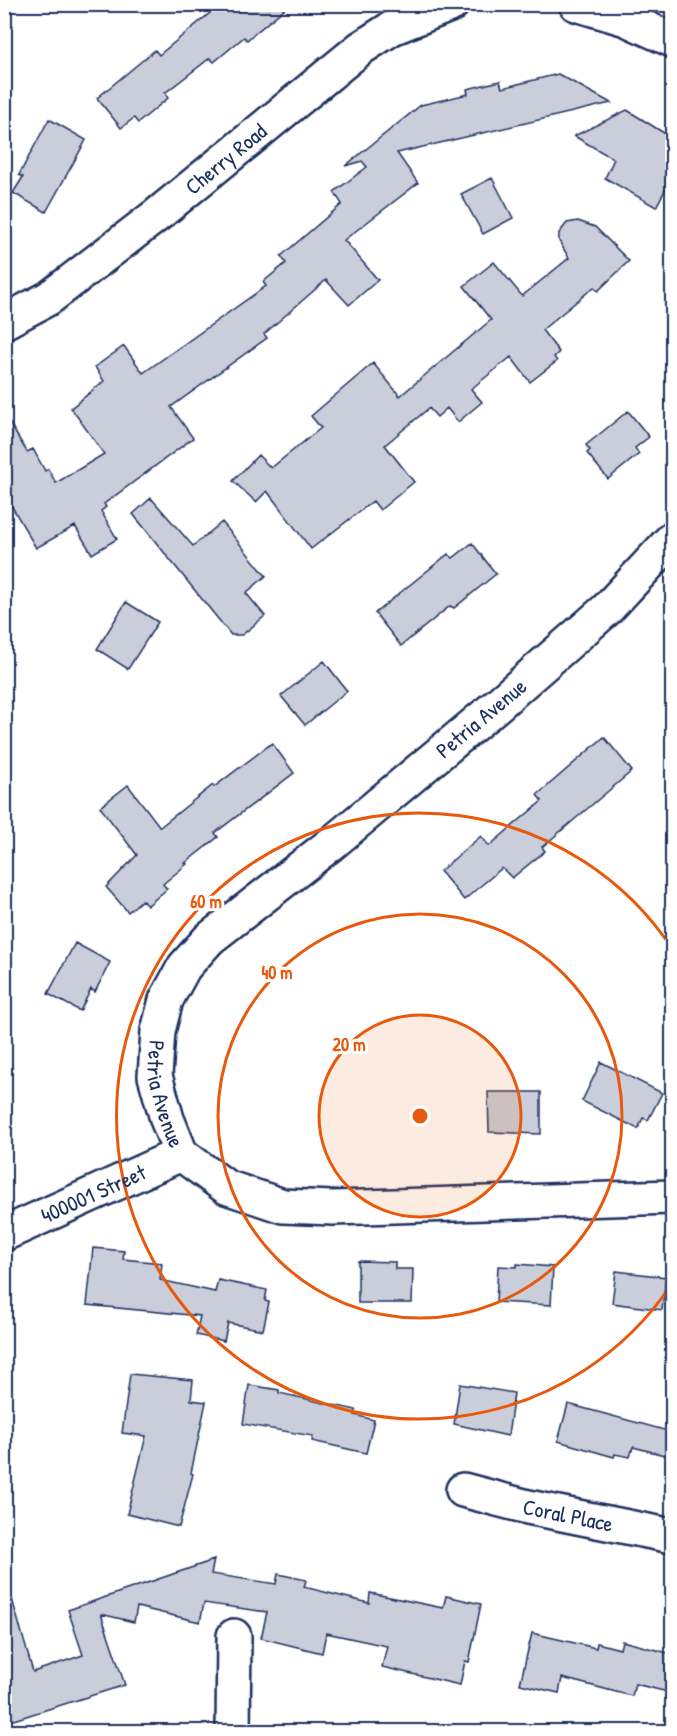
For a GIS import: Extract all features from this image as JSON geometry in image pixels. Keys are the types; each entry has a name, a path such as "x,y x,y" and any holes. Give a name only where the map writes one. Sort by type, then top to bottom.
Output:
{"street":[{"name":"Cherry Road","path":"4,322 49,298 148,222 361,48 392,28 452,4"},
{"path":"576,4 626,19 672,40"},
{"name":"Petria Avenue","path":"671,544 607,609 520,685 331,844 209,939 184,967 166,1000 161,1021 155,1076 167,1119 181,1154 226,1187 283,1206 333,1208 672,1197"},
{"name":"400001 Street","path":"4,1234 181,1154"},
{"name":"Coral Place","path":"464,1490 528,1508 672,1536"},
{"path":"233,1731 234,1636"},
{"path":"252,1731 255,1679"}],"building":[{"path":"221,4 290,4 247,40 244,37 214,62 210,58 165,93 168,98 138,123 134,118 121,128 97,98 155,50 159,55"},
{"path":"558,74 611,103 397,153 418,183 344,240 378,280 349,305 326,280 264,334 267,338 171,407 193,438 104,504 106,507 101,511 117,539 92,554 75,526 36,548 4,493 4,414 27,452 33,449 45,471 48,469 56,483 104,454 71,408 104,381 95,367 124,346 143,373 266,286 263,282 286,263 281,256 342,204 334,192 367,167 362,161 345,166 421,105 468,94 467,89 500,81 502,88"},
{"path":"627,110 672,138 672,177 656,207 605,178 614,159 574,136"},
{"path":"49,119 86,140 46,212 13,193 23,177 19,175"},
{"path":"492,178 513,218 483,234 461,194"},
{"path":"578,221 595,227 629,261 598,291 594,287 542,330 559,352 554,357 557,361 530,382 511,357 471,389 482,402 458,422 447,408 437,417 429,408 385,445 414,482 380,510 373,501 311,549 267,491 256,502 233,481 258,455 271,468 321,428 311,416 373,363 400,396 491,320 464,286 494,262 522,296 569,258 559,241 559,233 567,223"},
{"path":"628,411 649,437 635,448 639,454 608,479 587,453 590,450 586,445"},
{"path":"151,498 193,546 222,522 266,576 246,593 265,616 242,635 231,635 133,514"},
{"path":"472,543 496,574 454,608 450,606 401,646 375,613 448,554 453,558"},
{"path":"126,602 158,622 128,669 97,649"},
{"path":"324,661 347,691 305,725 281,696"},
{"path":"604,737 632,771 542,847 545,851 512,878 502,868 464,900 440,871 481,836 489,846 542,801 537,795"},
{"path":"272,743 294,773 215,833 218,837 163,884 167,889 147,906 142,900 128,912 106,887 137,855 100,807 128,785 160,827 213,785 214,787"},
{"path":"75,943 110,962 95,992 91,989 80,1011 48,994"},
{"path":"601,1062 662,1093 648,1120 643,1118 638,1129 582,1101"},
{"path":"488,1092 541,1092 541,1134 489,1132"},
{"path":"93,1248 124,1251 123,1259 162,1263 160,1280 215,1292 218,1280 267,1290 265,1301 269,1302 263,1330 228,1323 224,1341 196,1335 200,1316 87,1305"},
{"path":"358,1261 395,1262 395,1269 413,1269 412,1303 358,1303"},
{"path":"517,1264 553,1267 551,1305 496,1302 498,1266 517,1267"},
{"path":"616,1271 666,1277 662,1310 612,1303"},
{"path":"130,1374 193,1380 191,1400 206,1402 191,1473 193,1474 179,1527 127,1514 146,1436 122,1433"},
{"path":"460,1384 514,1393 508,1436 454,1424"},
{"path":"249,1385 279,1390 279,1393 356,1410 355,1415 374,1420 366,1453 312,1441 313,1436 243,1424"},
{"path":"568,1404 672,1432 672,1457 633,1447 630,1457 615,1454 614,1457 558,1441"},
{"path":"214,1560 211,1574 276,1584 278,1574 306,1580 304,1587 369,1603 370,1593 443,1608 446,1596 481,1604 469,1662 465,1661 460,1685 382,1667 387,1646 326,1633 322,1653 261,1638 267,1612 204,1603 200,1622 137,1607 134,1622 101,1614 125,1685 4,1723 4,1600 12,1599 33,1672 83,1655 68,1610"},
{"path":"532,1633 596,1648 597,1643 620,1649 622,1641 672,1654 672,1693 635,1684 632,1696 562,1678 559,1693 520,1684"}]}
